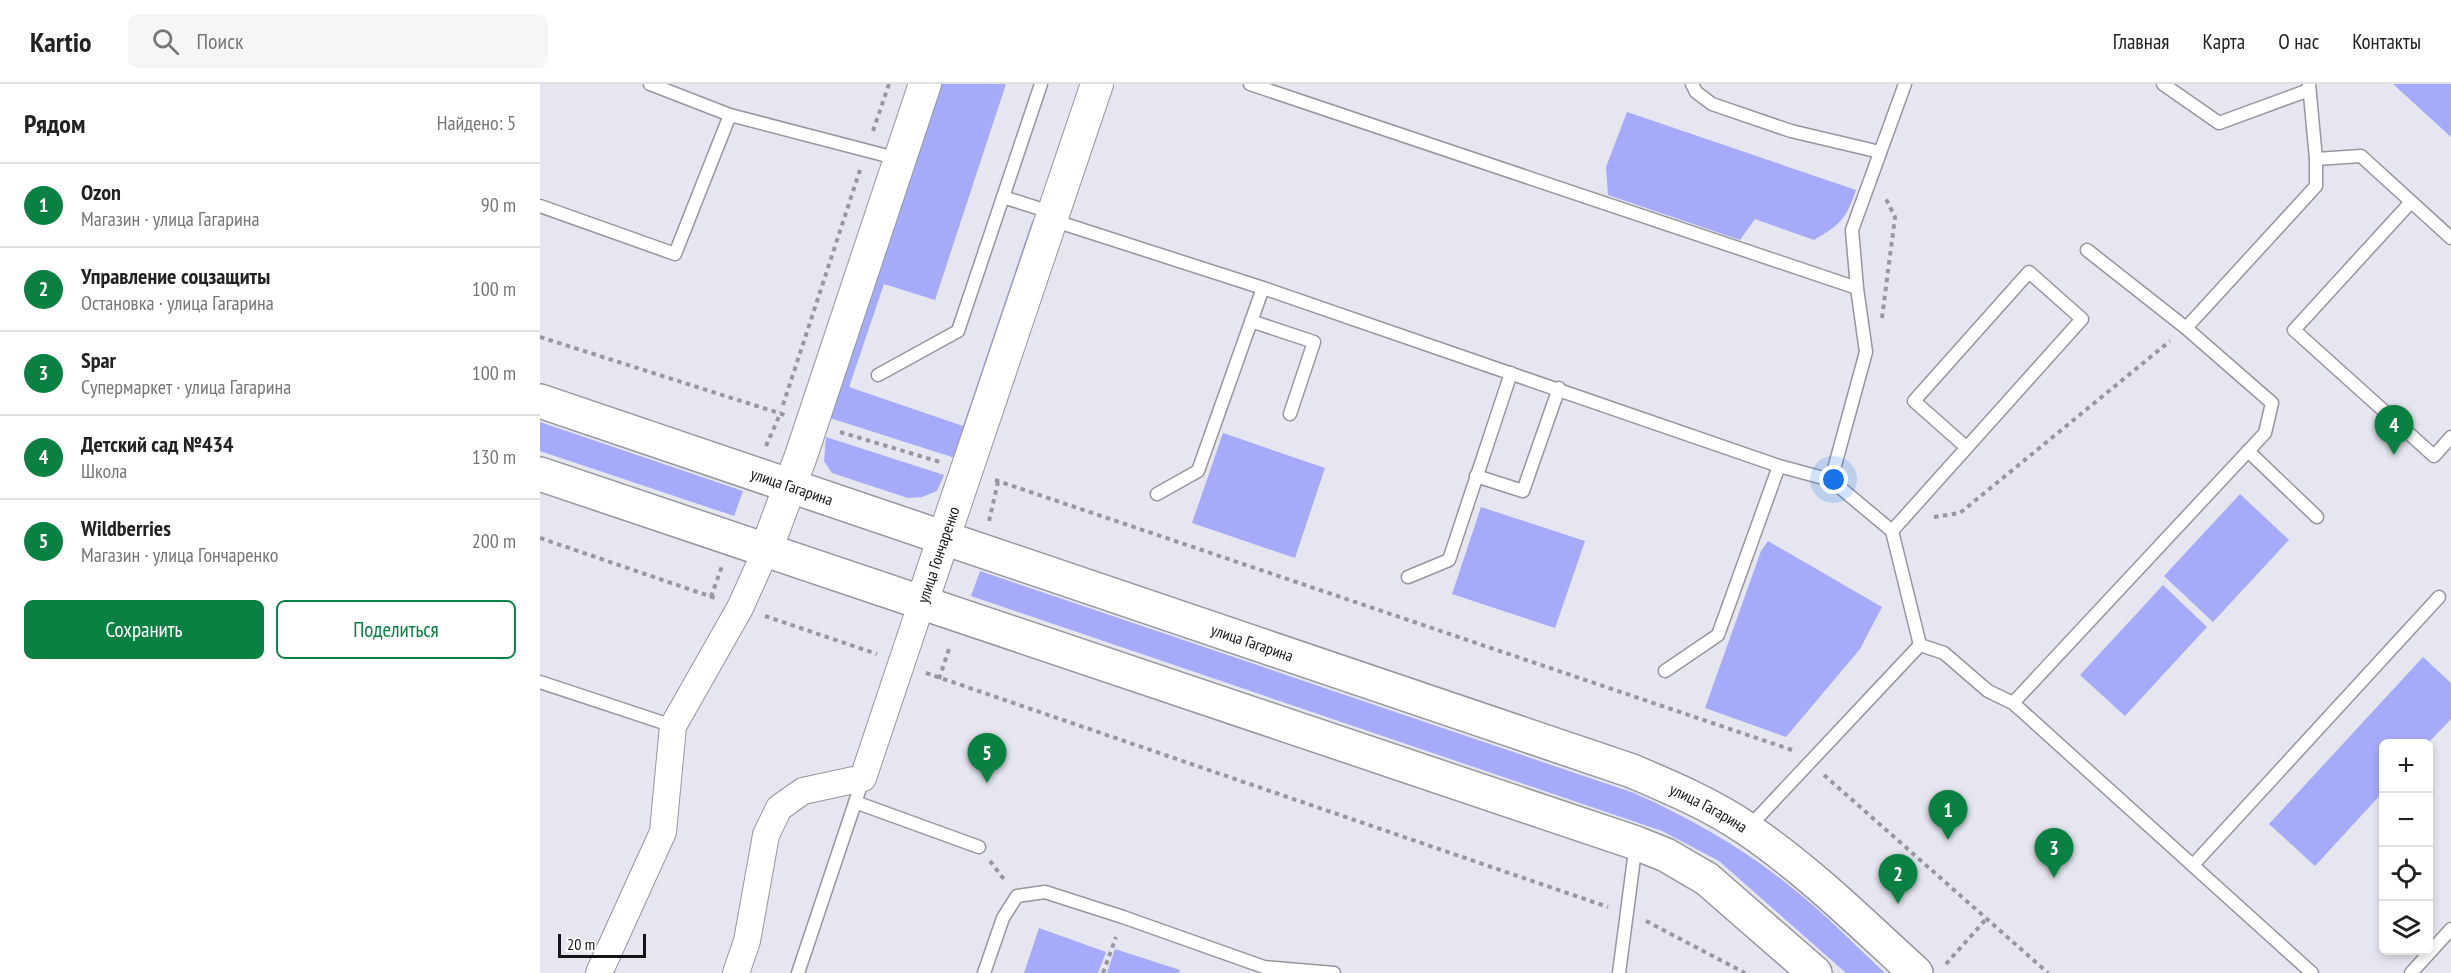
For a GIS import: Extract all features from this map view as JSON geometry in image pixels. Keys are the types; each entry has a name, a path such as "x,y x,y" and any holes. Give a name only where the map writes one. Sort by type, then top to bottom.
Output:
{"main road":[{"name":"улица Гагарина","path":"540,401 1632,771 1702,803 1748,830 1930,969"},
{"path":"540,474 1636,843 1666,855 1707,879 1815,973"}],"street":[{"path":"599,973 663,832 673,726 740,608 766,550 812,423 925,84"},
{"name":"улица Гончаренко","path":"863,778 1097,84"},
{"path":"736,973 747,941 766,834 778,808 803,791 863,778"}],"lane":[{"path":"650,84 730,115 900,159"},
{"path":"878,375 958,331 1041,84"},
{"path":"1250,84 1857,288"},
{"path":"1692,84 1696,92 1712,104 1791,131 1880,152"},
{"path":"1831,480 1866,352 1851,230 1905,84"},
{"path":"2163,84 2219,123 2309,87 2316,159 2316,186 2186,328"},
{"path":"540,206 675,254 730,115"},
{"path":"2316,159 2361,156 2451,238"},
{"path":"1003,197 1052,216 1559,388 1779,466 1831,480 1894,528 1920,645"},
{"path":"2410,202 2294,330 2434,456 2451,437"},
{"path":"2013,703 2265,433 2272,404 2186,328 2087,250"},
{"path":"1894,528 2082,319 2029,272 1914,401 1966,447"},
{"path":"1157,494 1198,471 1263,288"},
{"path":"1251,321 1314,342 1290,414"},
{"path":"1408,577 1449,560 1511,373"},
{"path":"1476,476 1523,491 1559,388"},
{"path":"2248,451 2318,517"},
{"path":"1665,671 1718,635 1779,466"},
{"path":"2193,865 2439,597"},
{"path":"1920,645 1944,653 1988,691 2013,703 2312,973"},
{"path":"1748,830 1920,645"},
{"path":"540,682 673,726"},
{"path":"798,973 863,778"},
{"path":"855,802 979,847"},
{"path":"1619,973 1636,843"},
{"path":"984,973 1003,918 1017,896 1045,892 1264,967 1334,973"},
{"path":"2411,973 2451,929"}],"path":[{"path":"780,413 889,84"},
{"path":"1865,339 1884,316 1895,217 1883,191"},
{"path":"1894,528 1960,513 2186,328"},
{"path":"540,337 965,470 1798,752 2048,973"},
{"path":"540,538 901,663 950,683 1628,914 1660,926 1745,973"},
{"path":"979,847 1017,896"},
{"path":"1103,973 1123,917"},
{"path":"1930,969 1987,918"}],"shaded area":[{"path":"936,84 1006,84 935,300 884,284 849,387 963,426 1032,221 1036,223 955,458 830,418"},
{"path":"2393,84 2451,84 2451,137"},
{"path":"1627,112 1856,190 1841,220 1831,230 1814,240 1755,219 1740,240 1608,195 1606,167"},
{"path":"540,422 743,491 734,516 540,451"},
{"path":"1223,433 1325,468 1295,558 1192,523"},
{"path":"826,437 944,475 937,491 922,497 908,498 832,473 824,461"},
{"path":"2240,494 2289,540 2213,622 2164,576"},
{"path":"1481,507 1585,541 1555,628 1452,594"},
{"path":"1768,541 1882,607 1860,649 1786,737 1705,708 1761,551"},
{"path":"980,571 1634,793 1696,823 1754,859 1815,907 1885,973 1846,973 1719,861 1662,831 971,596"},
{"path":"2163,585 2207,627 2125,716 2080,675"},
{"path":"2423,657 2451,683 2451,719 2432,739 2379,739 2379,796 2315,866 2269,824"},
{"path":"1039,928 1106,952 1098,973 1024,973"},
{"path":"1115,949 1180,970 1179,973 1107,973"}],"place":[{"name":"Детский сад №434","path":"2394,455"},
{"name":"Wildberries","path":"987,783"},
{"name":"Ozon","path":"1948,840"},
{"name":"Spar","path":"2054,878"},
{"name":"Управление соцзащиты","path":"1898,904"}]}
